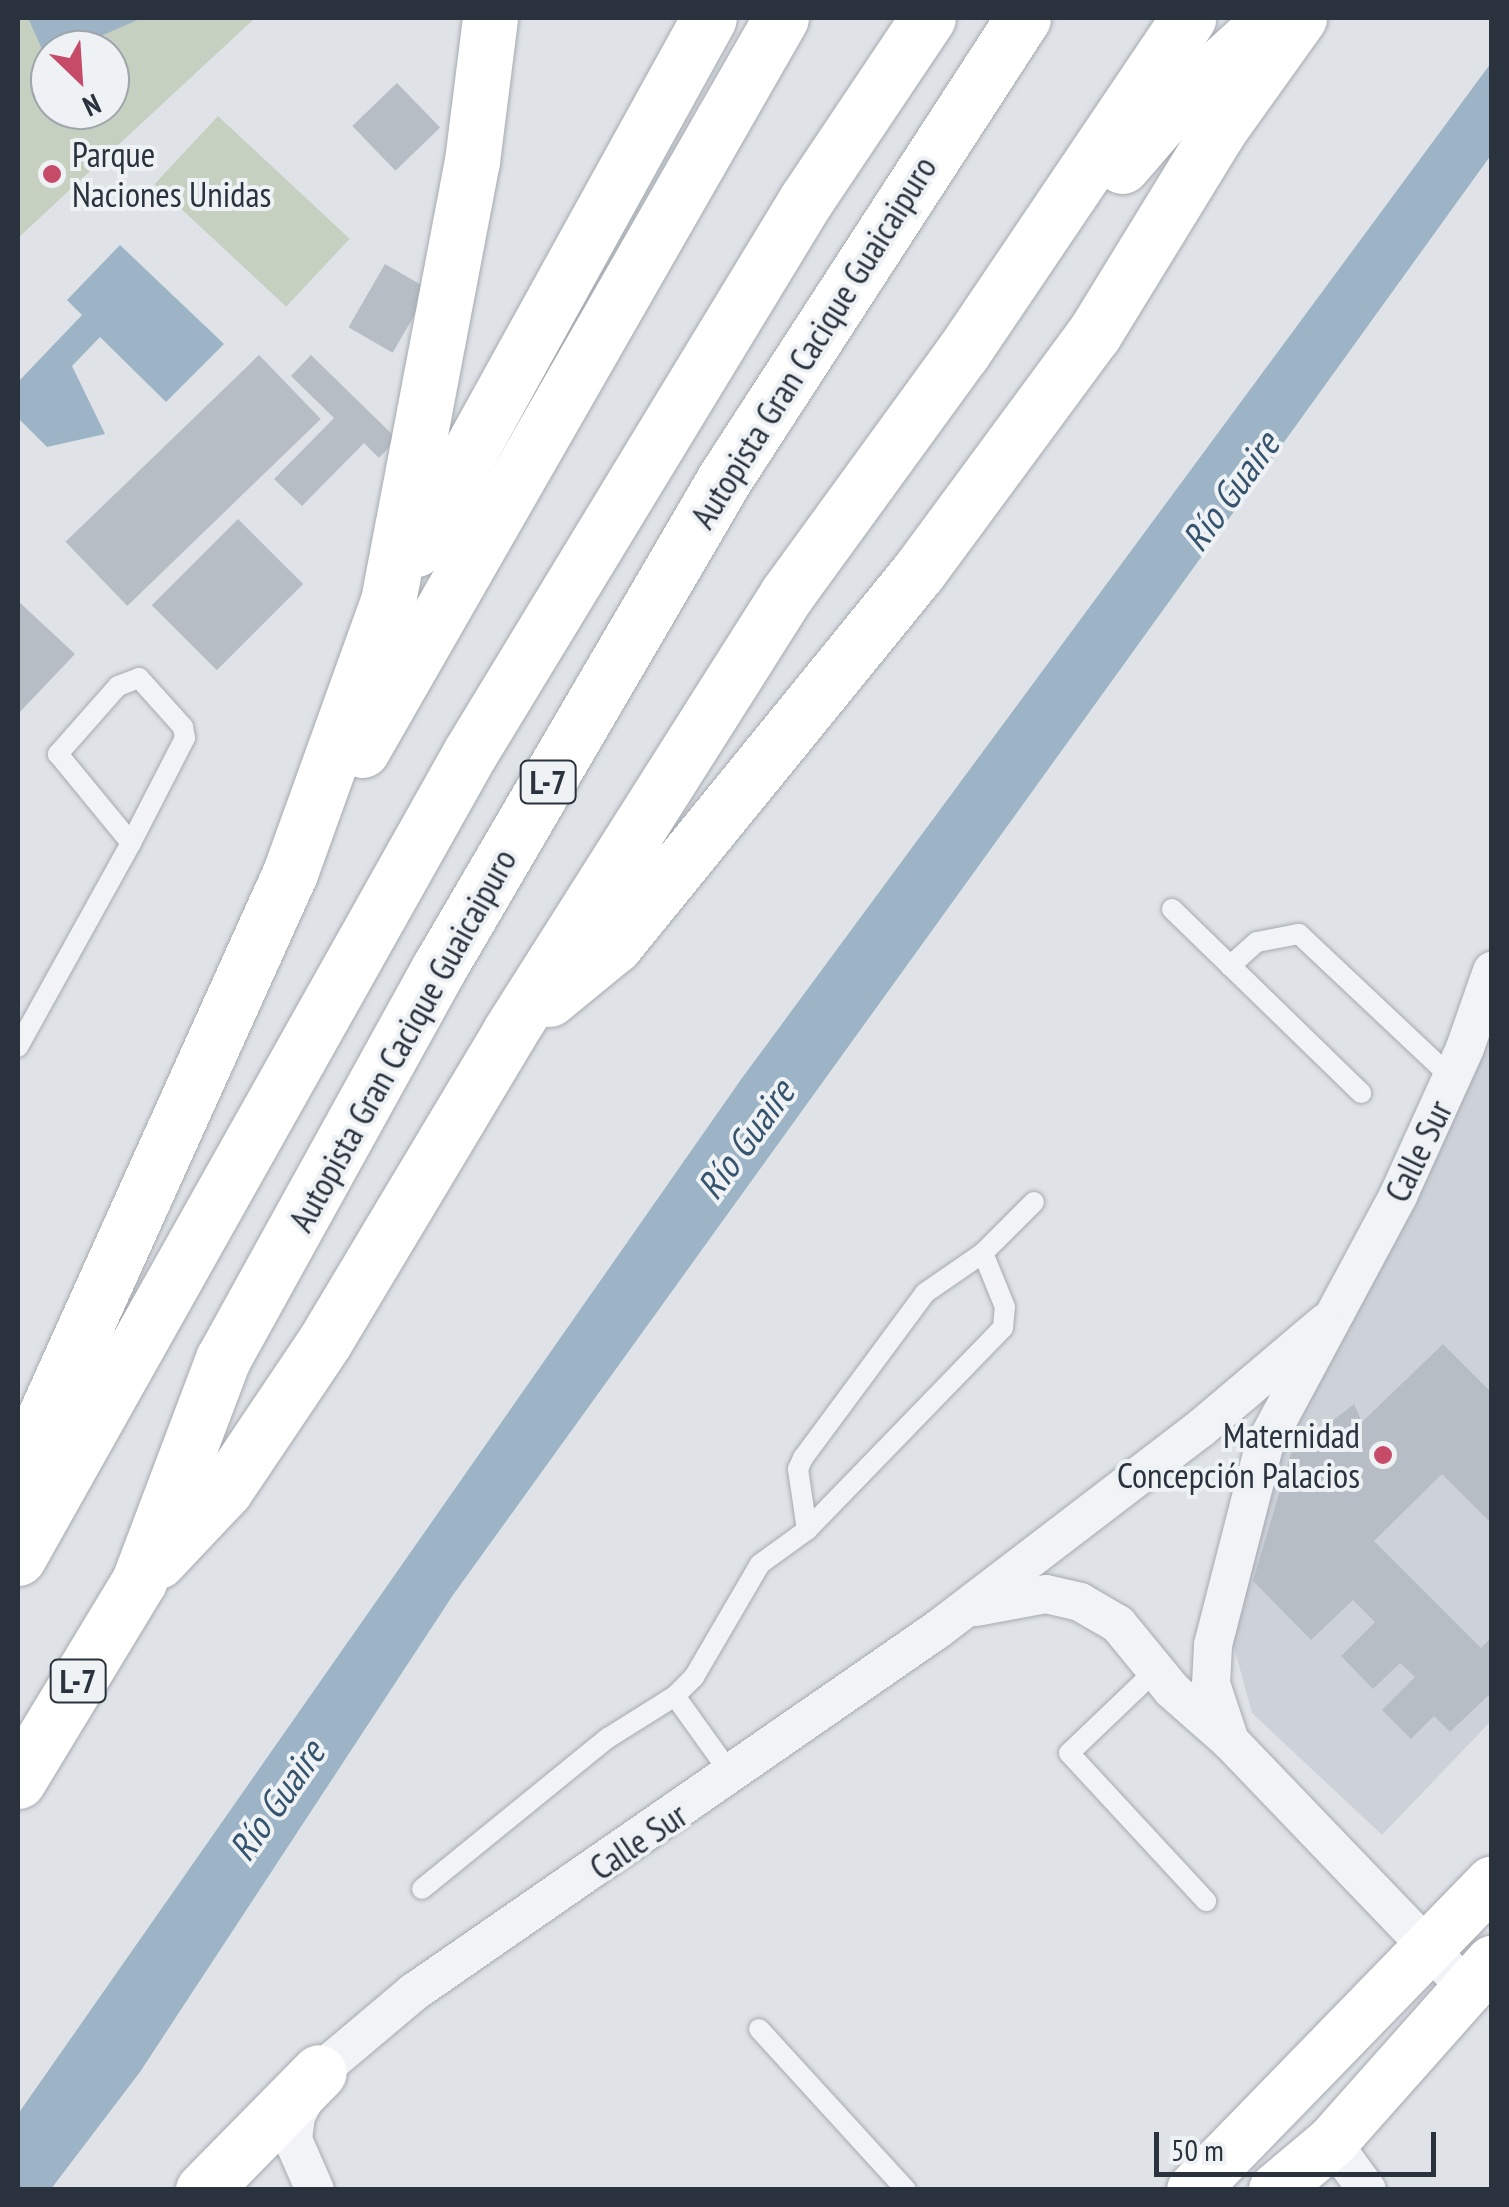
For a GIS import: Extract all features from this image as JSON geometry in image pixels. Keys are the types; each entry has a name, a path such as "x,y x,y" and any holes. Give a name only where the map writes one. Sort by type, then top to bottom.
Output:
{"highway":[{"path":"388,602 458,240 490,18"},
{"path":"18,1476 290,873 388,602 709,18"},
{"path":"290,873 781,18"},
{"name":"L-7","path":"18,1558 470,753 806,200 928,18"},
{"name":"Autopista Gran Cacique Guaicaipuro","path":"18,1781 139,1582 224,1359 439,968 726,478 1023,18"},
{"path":"139,1582 236,1473 325,1341 508,1033 787,594 962,352 1148,108 1188,18"},
{"path":"1148,108 1273,18"},
{"path":"508,1033 614,944 920,571 1094,334 1219,130 1299,18"},
{"path":"203,2190 319,2072"}],"main road":[{"path":"1192,2190 1492,1882"},
{"path":"1276,2185 1332,2142 1479,1975"},
{"path":"1218,2190 1277,2107"}],"street":[{"name":"Calle Sur","path":"1230,1741 1212,1684 1226,1576 1264,1446 1325,1323 1398,1196 1470,1056 1490,979"},
{"name":"Calle Sur","path":"319,2072 414,1992 733,1777 959,1613 1200,1429 1325,1323"},
{"name":"Calle Sur","path":"959,1613 1004,1598 1046,1594 1080,1602 1118,1624 1156,1670 1230,1741 1429,1949 1479,1975"},
{"path":"314,2190 293,2140 296,2116 319,2072"},
{"path":"1332,2142 1367,2190"}],"lane":[{"path":"18,1047 131,843 185,738 183,726 139,678 118,686 58,754 131,843"},
{"path":"1172,908 1361,1093"},
{"path":"1230,966 1257,942 1300,934 1470,1056"},
{"path":"807,1530 798,1469 803,1458 925,1293 984,1252 1034,1202"},
{"path":"422,1889 608,1738 675,1696 694,1677 760,1564 807,1530 1003,1328 1005,1307 984,1252"},
{"path":"1156,1670 1069,1754 1206,1901"},
{"path":"675,1696 733,1777"},
{"path":"759,2029 906,2190"}],"shaded area":[{"name":"Maternidad Concepción Palacios","path":"1491,946 1491,1721 1382,1835 1252,1713 1232,1640 1227,1575 1321,1336"}],"green space":[{"name":"Parque Naciones Unidas","path":"18,18 255,18 18,238"},
{"path":"218,116 350,239 286,307 155,184"}],"water":[{"path":"28,18 142,18 115,30 33,30"},
{"name":"Río Guaire","path":"1491,63 1491,155 453,1595 140,2072 51,2189 18,2189 18,2114 742,1078"},
{"path":"120,245 224,344 166,402 100,337 72,366 105,434 47,447 18,418 18,382 82,315 67,300"}],"building":[{"path":"397,83 440,128 395,171 352,126"},
{"path":"385,264 429,290 393,353 348,327"},
{"path":"259,355 321,419 127,606 65,542"},
{"path":"311,355 397,439 379,458 364,443 302,506 274,479 334,418 291,376"},
{"path":"238,519 303,584 217,670 152,605"},
{"path":"18,601 75,654 18,714"},
{"path":"1443,1344 1492,1393 1492,1524 1442,1474 1374,1541 1481,1648 1492,1637 1492,1692 1450,1732 1434,1716 1411,1739 1382,1710 1415,1677 1400,1663 1373,1689 1341,1656 1375,1622 1353,1600 1311,1640 1253,1581 1291,1453 1354,1404 1362,1422"}],"place":[{"name":"Parque Naciones Unidas","path":"52,174"},
{"name":"Maternidad Concepción Palacios","path":"1383,1455"}]}
